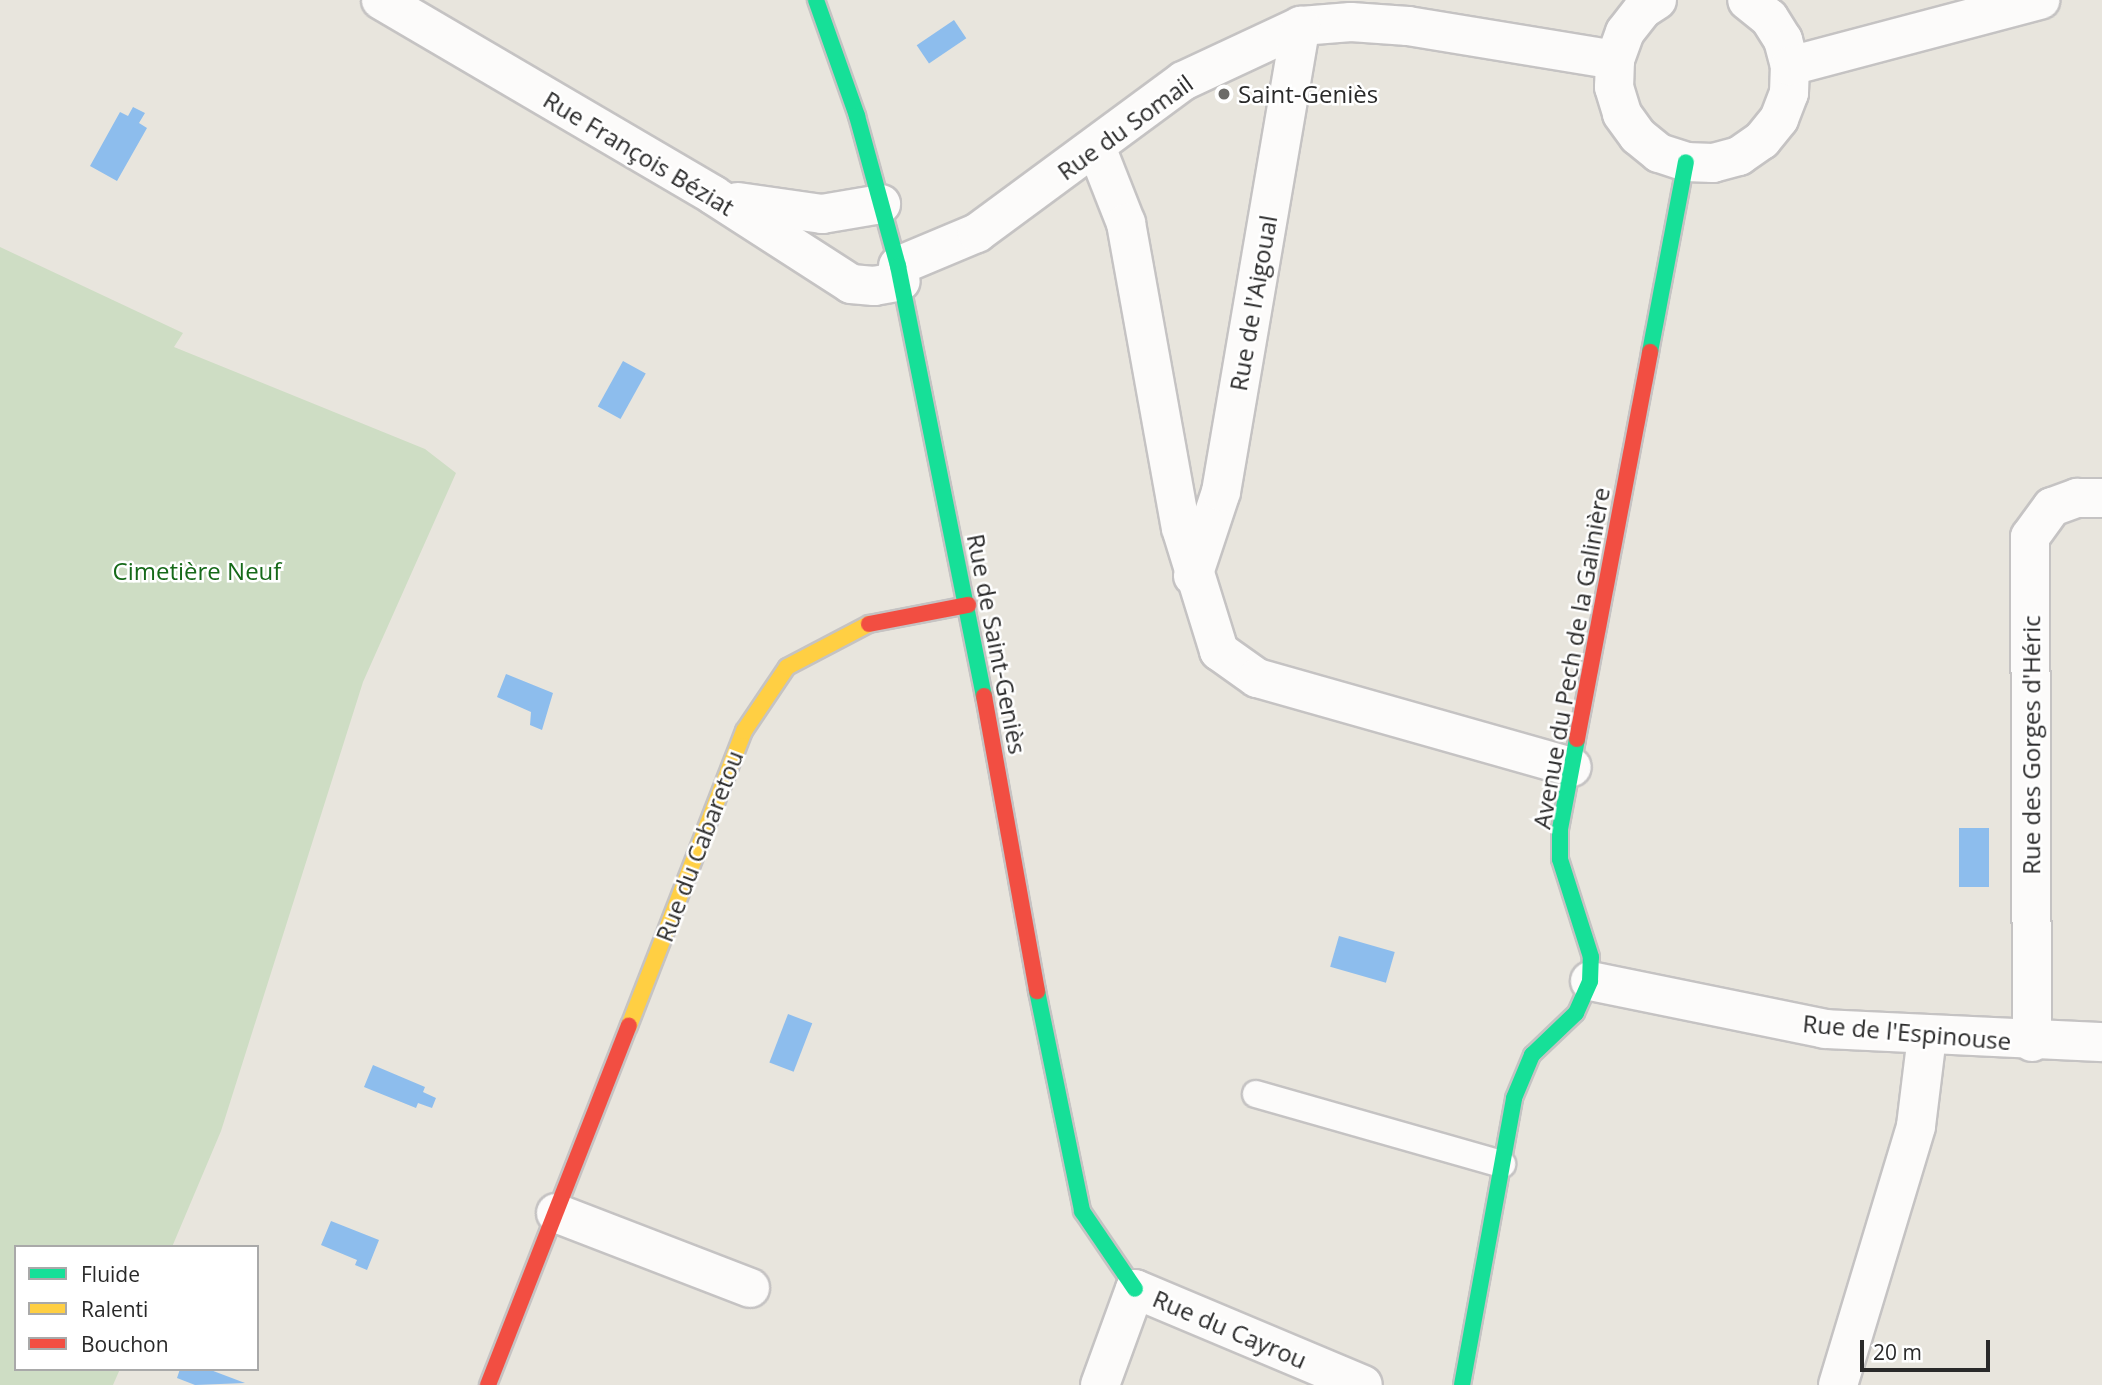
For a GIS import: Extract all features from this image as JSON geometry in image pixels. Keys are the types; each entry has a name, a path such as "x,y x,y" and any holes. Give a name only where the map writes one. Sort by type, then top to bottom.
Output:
{"street":[{"name":"Rue François Béziat","path":"381,0 713,195 851,284 874,286 900,273"},
{"name":"Rue de Saint-Geniès","path":"816,0 857,116 900,273 968,605 1054,1084 1082,1211 1135,1289"},
{"path":"1657,0 1643,9 1625,32 1615,60 1614,87 1622,114 1638,136 1660,153 1686,162 1713,163 1739,156 1762,140 1779,119 1789,93 1790,66 1783,40 1769,18 1747,0"},
{"path":"1790,66 2040,0"},
{"name":"Rue du Somail","path":"900,273 977,233 1183,82 1300,26 1352,22 1408,26 1615,60"},
{"name":"Rue de l'Aigoual","path":"1193,576 1221,492 1300,26"},
{"path":"1096,147 1126,223 1193,576 1219,650 1257,678 1572,767"},
{"name":"Avenue du Pech de la Galinière","path":"1462,1385 1514,1098 1532,1055 1576,1013 1590,981 1591,957 1560,859 1560,829 1686,162"},
{"path":"713,195 790,213 822,214 881,204"},
{"name":"Rue des Gorges d'Héric","path":"2032,1042 2030,537 2052,507 2077,498 2102,498"},
{"name":"Rue du Cabaretou","path":"488,1385 744,731 762,701 787,667 862,625 968,605"},
{"name":"Rue de l'Espinouse","path":"1590,981 1825,1029 2032,1042 2102,1042"},
{"path":"1838,1385 1916,1126 1927,1036"},
{"path":"556,1213 750,1288"},
{"path":"1100,1385 1135,1289"},
{"name":"Rue du Cayrou","path":"1135,1289 1363,1385"}],"lane":[{"path":"1256,1094 1502,1164"}],"green space":[{"name":"Cimetière Neuf","path":"0,247 183,333 174,347 425,449 456,473 363,682 221,1131 173,1245 14,1245 14,1371 119,1371 113,1385 0,1385"}],"water":[{"path":"954,20 966,38 929,63 917,45"},
{"path":"133,107 145,113 139,123 147,128 117,181 90,166 120,112 128,116"},
{"path":"623,361 646,374 621,419 598,406"},
{"path":"506,674 553,693 542,730 530,725 531,712 497,697"},
{"path":"1959,828 1989,828 1989,887 1959,887"},
{"path":"1339,936 1395,952 1386,983 1330,967"},
{"path":"788,1014 812,1023 794,1072 769,1063"},
{"path":"373,1065 425,1087 423,1092 436,1098 432,1108 418,1103 416,1108 364,1087"},
{"path":"331,1221 379,1240 367,1270 355,1265 357,1260 321,1245"},
{"path":"179,1371 213,1371 245,1383 195,1385 177,1378"}],"traffic: fast":[{"path":"816,0 857,116 898,266 984,696"},
{"path":"1650,352 1686,162"},
{"path":"1462,1385 1514,1098 1532,1055 1576,1013 1590,981 1591,957 1560,859 1560,829 1577,739"},
{"path":"1037,991 1082,1211 1135,1289"}],"traffic: slow":[{"path":"629,1026 744,731 787,667 869,624"}],"traffic: jam":[{"path":"1577,739 1650,352"},
{"path":"869,624 968,605"},
{"path":"984,696 1037,991"},
{"path":"488,1385 629,1026"}],"place":[{"name":"Saint-Geniès","path":"1224,94"}]}
